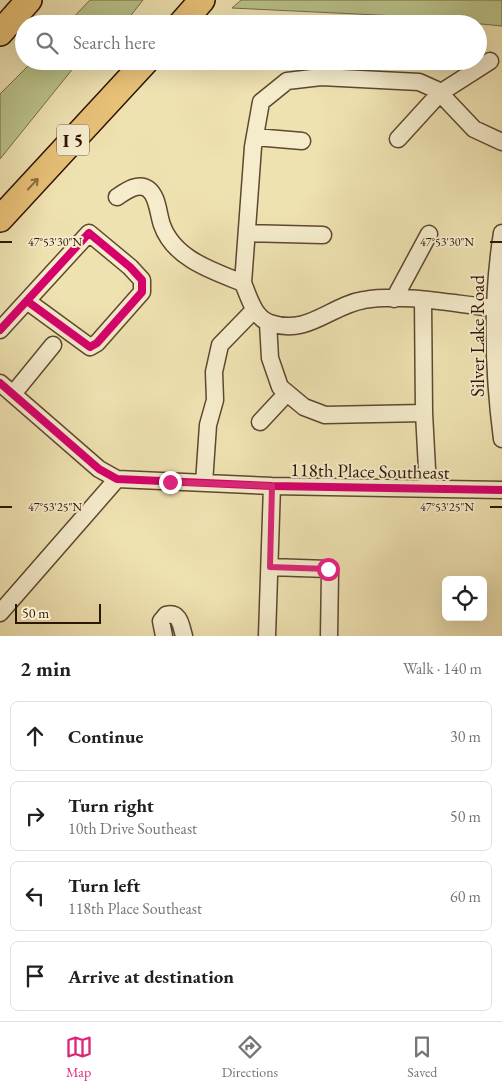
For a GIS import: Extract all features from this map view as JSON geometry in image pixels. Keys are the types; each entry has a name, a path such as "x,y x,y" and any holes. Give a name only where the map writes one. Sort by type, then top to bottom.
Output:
{"highway":[{"path":"16,15 29,0"},
{"path":"189,15 202,0"},
{"path":"0,33 15,16"},
{"name":"I 5","path":"0,219 138,70"}],"street":[{"path":"398,139 440,93 476,70"},
{"path":"497,299 363,300 313,322 285,325 268,323 254,310 243,283 255,137 261,102 287,81 321,77 419,82 440,93 474,129 502,142"},
{"path":"255,137 302,141"},
{"path":"117,197 128,189 138,187 148,189 154,196 163,227 180,252 203,268 243,283"},
{"path":"0,330 89,233 130,267 142,280 142,292 97,343 90,347 27,301"},
{"path":"247,233 323,235"},
{"name":"Silver Lake Road","path":"502,233 494,363 502,439"},
{"path":"394,299 429,234"},
{"path":"424,300 424,413 428,488"},
{"path":"204,483 208,425 215,400 214,372 220,345 254,310"},
{"path":"268,323 270,358 280,387 304,407 325,415 424,413"},
{"path":"13,394 53,345"},
{"path":"0,383 99,469 117,479 0,613"},
{"path":"260,422 287,393"},
{"name":"118th Place Southeast","path":"117,479 272,486 502,490"},
{"path":"267,636 272,486"},
{"path":"270,567 328,569 330,573 329,636"},
{"path":"164,636 161,621 166,614 170,613 174,614 179,620 184,636"}],"green space":[{"path":"90,0 143,0 131,15 76,15"},
{"path":"241,0 502,0 502,26 487,25 487,15 377,15 232,8"},
{"path":"24,70 72,70 0,159 0,94"}],"cycle path":[{"path":"0,330 89,233 130,267 142,280 142,292 97,343 90,347 27,301"},
{"path":"0,383 99,469 117,479 272,486 502,490"}],"route":[{"path":"170,482 272,486 270,567 328,569"}]}
